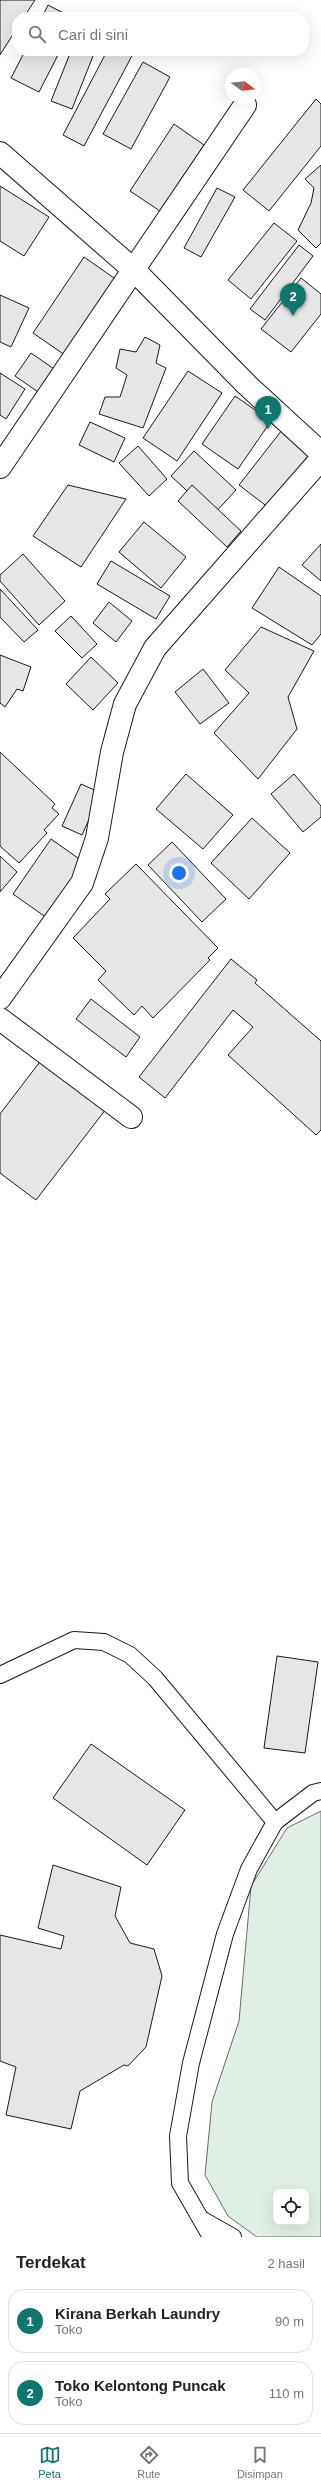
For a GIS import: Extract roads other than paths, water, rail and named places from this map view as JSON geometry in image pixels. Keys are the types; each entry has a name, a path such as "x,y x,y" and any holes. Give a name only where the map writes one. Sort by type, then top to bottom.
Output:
{"street":[{"path":"0,467 245,105"},
{"path":"0,153 134,271 247,385 321,453"},
{"path":"0,998 82,883 97,838 112,752 125,704 155,648 321,459"},
{"path":"0,1019 131,1117"}],"lane":[{"path":"0,1675 74,1640 104,1642 130,1654 155,1678 275,1822"},
{"path":"211,2237 180,2184 178,2136 191,2063 225,1934 249,1869 275,1822 313,1793 321,1792"},
{"path":"202,2220 233,2237"}],"place":[{"name":"Toko Kelontong Puncak","path":"293,316"},
{"name":"Kirana Berkah Laundry","path":"268,429"}]}
